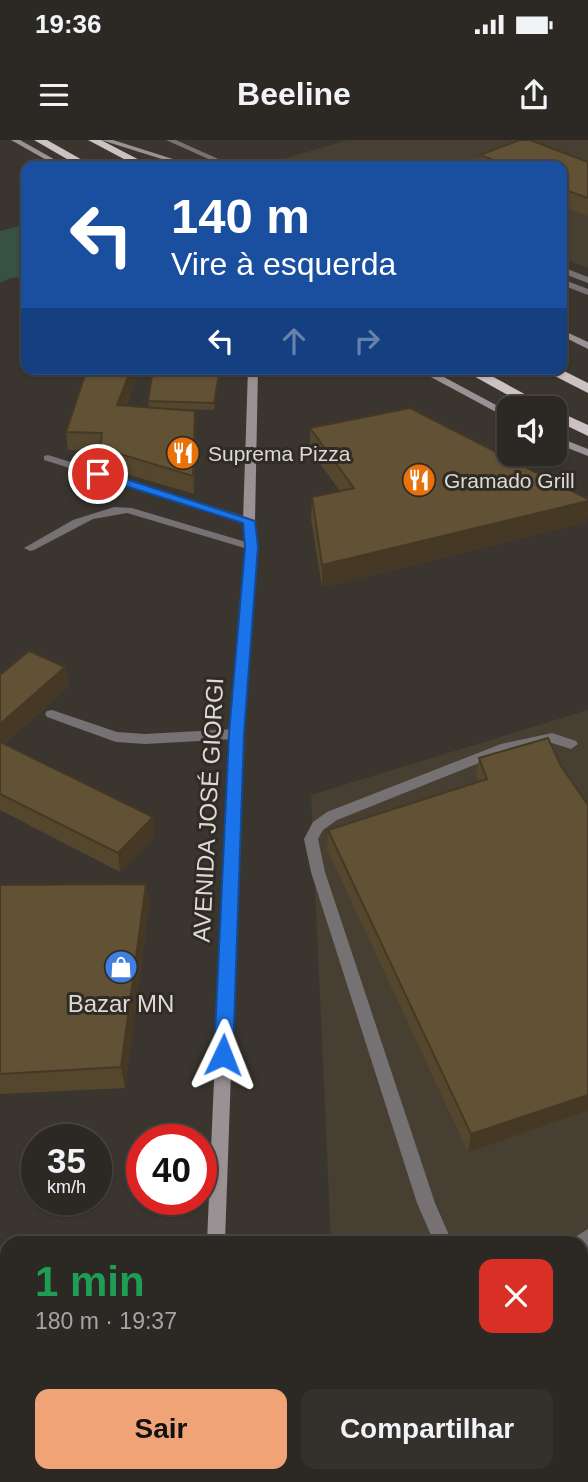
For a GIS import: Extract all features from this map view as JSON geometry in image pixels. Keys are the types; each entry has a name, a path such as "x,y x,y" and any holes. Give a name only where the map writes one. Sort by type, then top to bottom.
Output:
{"highway":[{"path":"39,140 78,161"},
{"path":"93,140 135,161"},
{"path":"480,375 520,396"},
{"path":"560,375 588,389"},
{"path":"567,420 588,431"}],"street":[{"path":"15,140 53,161"},
{"path":"105,140 174,161"},
{"path":"170,140 218,161"},
{"path":"567,272 588,280"},
{"path":"567,284 588,292"},
{"path":"567,335 588,345"},
{"name":"AVENIDA JOSÉ GIORGI","path":"216,1236 236,734 252,547 249,521 256,375"},
{"path":"432,375 497,410"},
{"path":"567,444 588,453"},
{"path":"48,458 249,521"},
{"path":"30,548 85,517 112,509 128,510 252,547"},
{"path":"52,714 116,737 145,739 236,734"},
{"path":"440,1236 425,1203 318,872 311,839 318,826 332,816 506,747 552,738 571,744"}],"shaded area":[{"path":"348,140 588,140 588,268 567,260 567,161 276,161"},
{"path":"588,710 588,1236 331,1236 311,795"}],"green space":[{"path":"21,225 21,277 10,278 0,283 0,231"}],"building":[{"path":"520,140 530,140 588,162 588,198 567,191 567,161 496,161 480,155"},
{"path":"85,375 129,375 117,405 195,411 193,476 100,448 102,433 66,432"},
{"path":"152,375 219,375 214,403 148,401"},
{"name":"Gramado Grill","path":"410,408 497,452 497,466 523,466 588,501 322,565 312,497 354,488 310,428"},
{"path":"29,651 65,667 0,724 0,675"},
{"path":"548,738 561,766 588,805 588,1095 471,1134 328,830 487,779 479,758"},
{"path":"0,742 153,817 118,853 0,794"},
{"path":"146,884 121,1067 0,1074 0,885"}],"place":[{"name":"Suprema Pizza","path":"183,453"},
{"name":"Gramado Grill","path":"419,480"},
{"name":"Bazar MN","path":"121,967"}],"route":[{"path":"98,474 249,521 252,547 236,734 223,1055"}]}
